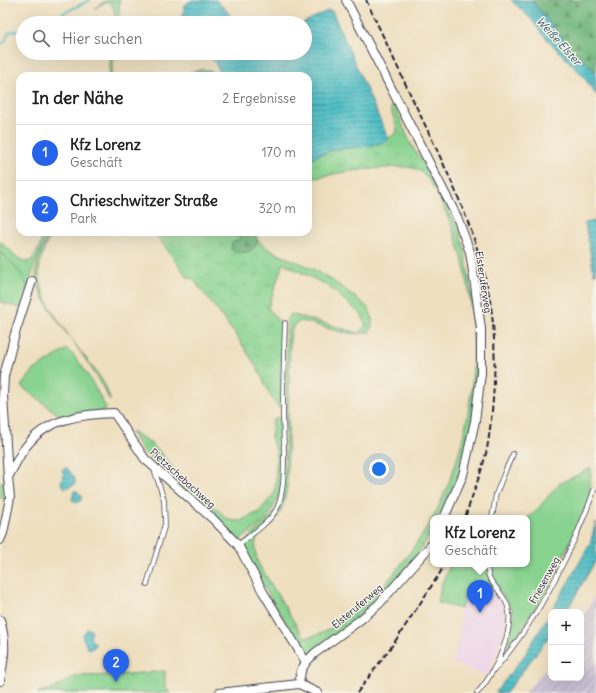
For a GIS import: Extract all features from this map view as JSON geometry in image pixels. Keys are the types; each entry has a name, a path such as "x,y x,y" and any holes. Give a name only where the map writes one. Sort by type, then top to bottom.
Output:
{"street":[{"name":"Elsteruferweg","path":"346,0 456,217 470,252 481,329 481,373 475,421 463,475 445,515"},
{"path":"1,535 10,498 3,395 4,376 16,330 32,281"},
{"name":"Pietzschebachweg","path":"8,477 27,444 37,433 56,422 91,414 114,413 145,459 214,520 238,545 263,592 306,662"},
{"name":"Elsteruferweg","path":"299,684 301,671 306,662 315,653 379,604 430,546"},
{"path":"0,620 5,638 5,648 0,681"},
{"path":"219,693 299,684 318,693"}],"lane":[{"path":"238,545 268,520 275,511 281,498 284,450 283,410 285,323"},
{"path":"492,515 496,494 513,454"},
{"path":"147,584 165,524 164,500 153,466"},
{"name":"Friesenweg","path":"476,693 509,653 556,578 590,504 594,490"},
{"name":"Friesenweg","path":"487,567 489,578 506,601 509,610 509,623 506,637 495,669"}],"shaded area":[{"path":"477,581 491,585 506,614 505,623 496,653 487,676 452,663 459,639 461,609 469,585"},
{"path":"596,594 596,693 525,693 548,666 548,681 584,681 584,616"}],"green space":[{"path":"106,0 120,0 119,16 115,16 111,3 106,2 95,8"},
{"path":"531,0 596,0 596,73 569,46"},
{"path":"110,60 114,60 112,72 109,72"},
{"path":"204,69 212,72 191,72"},
{"path":"394,104 408,138 416,153 425,164 459,230 465,250 477,325 478,357 474,414 468,443 457,478 439,515 434,515 454,468 464,432 470,396 473,358 472,321 468,284 459,249 447,215 430,182 421,172 409,167 356,170 312,179 312,158 333,150 376,145 396,134 397,128 390,107"},
{"path":"43,236 46,236 34,266 27,293 14,265 0,252 0,241 18,258 26,262 32,260 39,248"},
{"path":"50,236 39,270 40,282 44,294 50,307 66,332 103,381 110,401 95,373 58,321 46,301 41,291 37,281 36,272 39,257"},
{"path":"156,236 239,236 240,239 235,252 242,252 251,249 258,240 276,253 309,267 333,281 364,304 371,313 371,329 369,332 358,333 366,326 362,315 328,286 283,263 268,308 281,324 283,323 281,395 279,408 272,399 251,358 235,335 193,279 188,278"},
{"path":"239,236 256,236 257,242 250,251 242,253 234,252 231,250 232,243 240,239"},
{"path":"0,252 18,270 27,287 26,297 20,308 0,302"},
{"path":"291,314 358,333 344,332 301,321 292,328 291,333 287,487 281,511 274,521 260,534 255,544 258,563 301,633 305,637 320,634 344,620 364,604 388,581 413,549 430,522 430,534 418,553 384,595 358,618 306,656 258,577 243,546 247,540 277,510 285,469 287,318"},
{"path":"67,349 79,362 89,377 106,408 104,411 64,419 21,386 34,370"},
{"path":"277,417 281,420 282,457 281,483 278,495 274,506 265,520 240,540 237,540 144,453 131,432 147,440 160,452 182,478 205,497 227,519 240,521 259,512 274,494 276,482 276,451 271,437 273,420"},
{"path":"591,468 589,500 550,585 508,651 512,609 497,586 477,581 469,585 461,609 438,603 441,585 450,567 530,567 530,516 559,484"},
{"path":"0,482 6,482 7,499 0,498"},
{"path":"165,671 165,687 170,693 37,693 53,689 76,676 117,675"}],"water":[{"path":"192,0 216,0 230,16 183,16 184,5"},
{"name":"Weiße Elster","path":"511,0 531,0 569,46 595,71 596,95 584,77 542,34 532,20"},
{"path":"329,10 332,11 388,140 376,145 333,150 312,158 312,72 219,72 213,60 312,60 312,18"},
{"path":"596,221 596,274 594,274 585,223"},
{"path":"67,468 75,478 75,484 65,488 61,482 64,475 62,470"},
{"path":"74,491 77,491 82,496 81,500 77,503 72,500"},
{"path":"596,521 596,560 568,609 553,609 590,544"},
{"path":"548,617 548,638 506,693 495,693 524,656"},
{"path":"87,629 90,629 92,632 90,638 95,643 95,646 91,649 87,648 82,636"}],"waterway":[{"path":"58,16 90,0"},
{"path":"0,45 5,42 9,32 16,31"}],"railway":[{"path":"366,0 464,211 478,252 489,295 494,332 494,392 492,412 485,458 466,515"},
{"path":"357,693 394,643 443,567"}],"place":[{"name":"Kfz Lorenz","path":"480,613"},
{"name":"Chrieschwitzer Straße","path":"116,682"}]}
